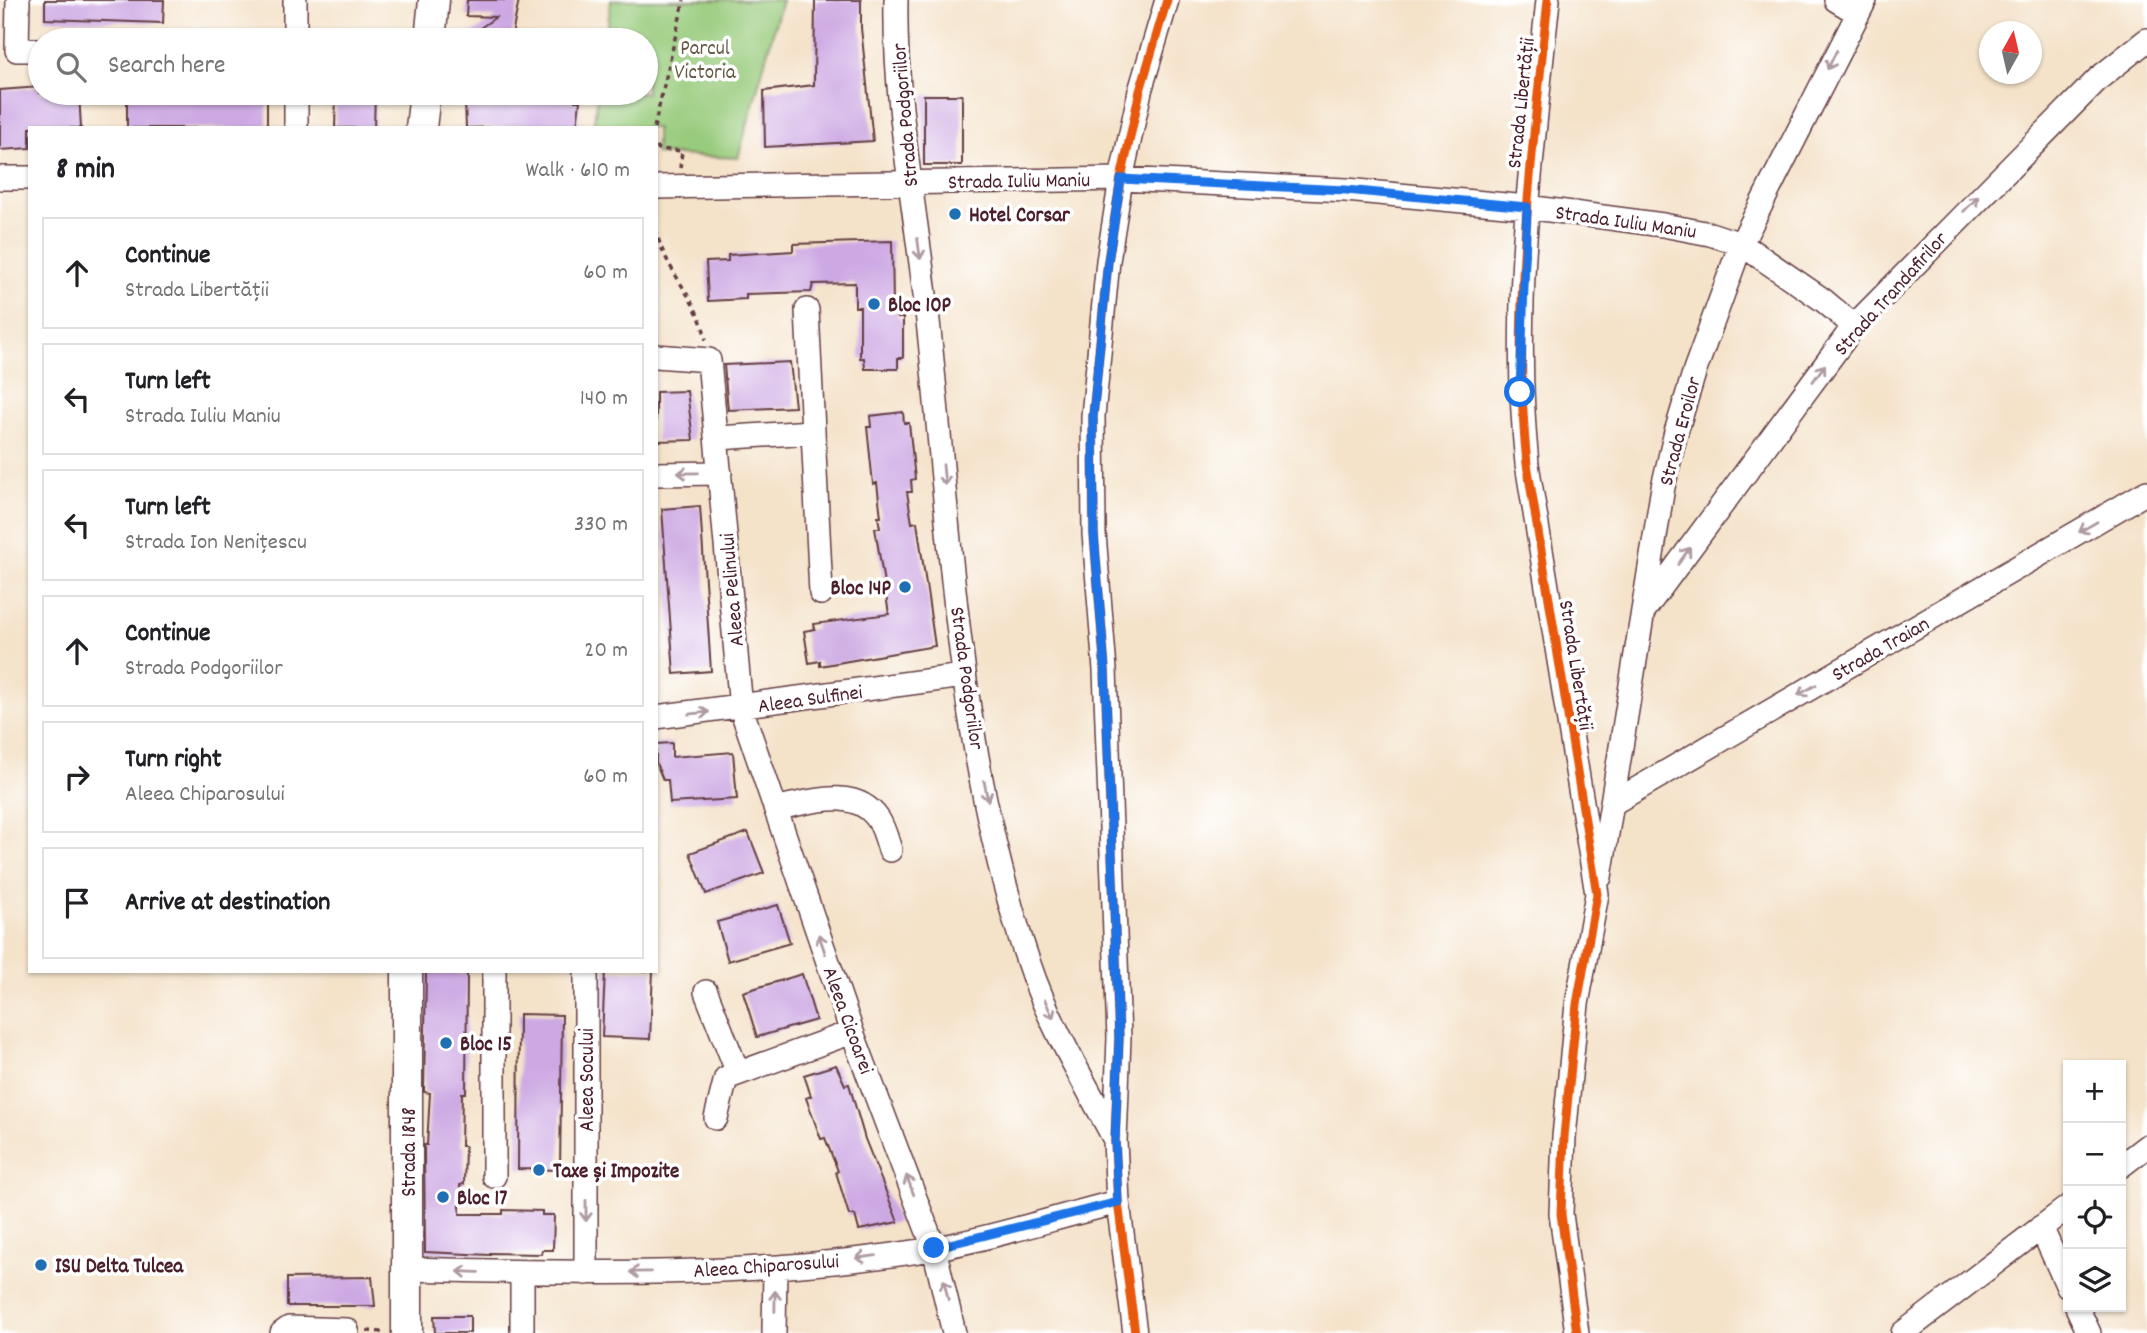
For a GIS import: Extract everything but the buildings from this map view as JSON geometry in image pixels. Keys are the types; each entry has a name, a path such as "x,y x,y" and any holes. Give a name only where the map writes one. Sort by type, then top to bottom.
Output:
{"main road":[{"path":"431,28 434,0"},
{"path":"421,126 424,105"},
{"name":"Strada 1848","path":"407,973 407,1333"}],"street":[{"path":"18,0 17,50 28,50"},
{"path":"295,0 295,28"},
{"name":"Strada Podgoriilor","path":"896,0 895,26 909,182 928,316 963,676 1000,862 1029,965 1062,1041 1115,1141 1118,1202 1135,1333"},
{"path":"1115,1141 1119,1038 1105,670 1094,534 1093,416 1108,261 1121,179 1140,91 1167,0"},
{"name":"Strada Libertății","path":"1548,0 1527,207 1520,392 1529,476 1597,894 1577,1004 1564,1137 1561,1214 1577,1333"},
{"path":"1836,0 1860,6"},
{"name":"Strada Eroilor","path":"1597,894 1643,611 1676,432 1741,244 1860,6"},
{"name":"Strada Trandafirilor","path":"1643,611 1854,326 2099,78 2147,40"},
{"path":"296,105 296,126"},
{"path":"0,178 28,178"},
{"name":"Strada Iuliu Maniu","path":"666,187 1121,179 1346,190 1527,207 1663,225 1710,234 1741,244 1823,300 1854,326"},
{"path":"807,310 821,593"},
{"path":"658,356 709,360"},
{"name":"Aleea Pelinului","path":"709,360 741,708"},
{"path":"718,438 811,432"},
{"path":"658,474 720,473"},
{"name":"Strada Traian","path":"1613,803 2147,492"},
{"name":"Aleea Sulfinei","path":"658,717 741,708 963,676"},
{"name":"Aleea Cicoarei","path":"741,708 852,1032 934,1248 946,1286 954,1333"},
{"path":"776,808 837,798 858,800 878,819 890,850"},
{"path":"494,973 494,1176"},
{"name":"Aleea Socului","path":"586,973 586,1273"},
{"path":"706,992 738,1073"},
{"path":"716,1118 726,1078 852,1032"},
{"path":"2126,1162 2147,1146"},
{"name":"Aleea Chiparosului","path":"408,1269 522,1274 775,1269 934,1248 1118,1202"},
{"path":"1903,1333 2063,1210"},
{"path":"2041,1227 2063,1276"},
{"path":"774,1333 775,1269"},
{"path":"522,1274 522,1333"},
{"path":"2079,1312 2089,1333"},
{"path":"282,1333 289,1328 347,1330"}],"path":[{"path":"654,126 684,0"},
{"path":"658,149 682,151 666,187"},
{"path":"658,240 702,322 709,360"},
{"path":"347,1330 407,1333"}],"green space":[{"name":"Parcul Victoria","path":"611,0 782,0 738,158 658,154 658,126 593,126 596,105 658,105 658,28 608,28"}],"cycle path":[{"path":"1135,1333 1118,1202 1115,1141 1119,1038 1105,670 1094,534 1093,416 1108,261 1121,179 1140,91 1167,0"},
{"path":"1548,0 1526,232 1521,348 1527,464 1597,894 1577,1004 1564,1137 1561,1214 1577,1333"}],"place":[{"name":"Hotel Corsar","path":"955,214"},
{"name":"Bloc 10P","path":"874,304"},
{"name":"Bloc 14P","path":"905,587"},
{"name":"Bloc 15","path":"446,1043"},
{"name":"Taxe și Impozite","path":"539,1170"},
{"name":"Bloc 17","path":"443,1197"},
{"name":"ISU Delta Tulcea","path":"41,1265"}],"route":[{"path":"934,1248 1118,1202 1115,1141 1119,1038 1105,670 1094,534 1093,416 1108,261 1121,179 1346,190 1527,207 1520,392"}]}
